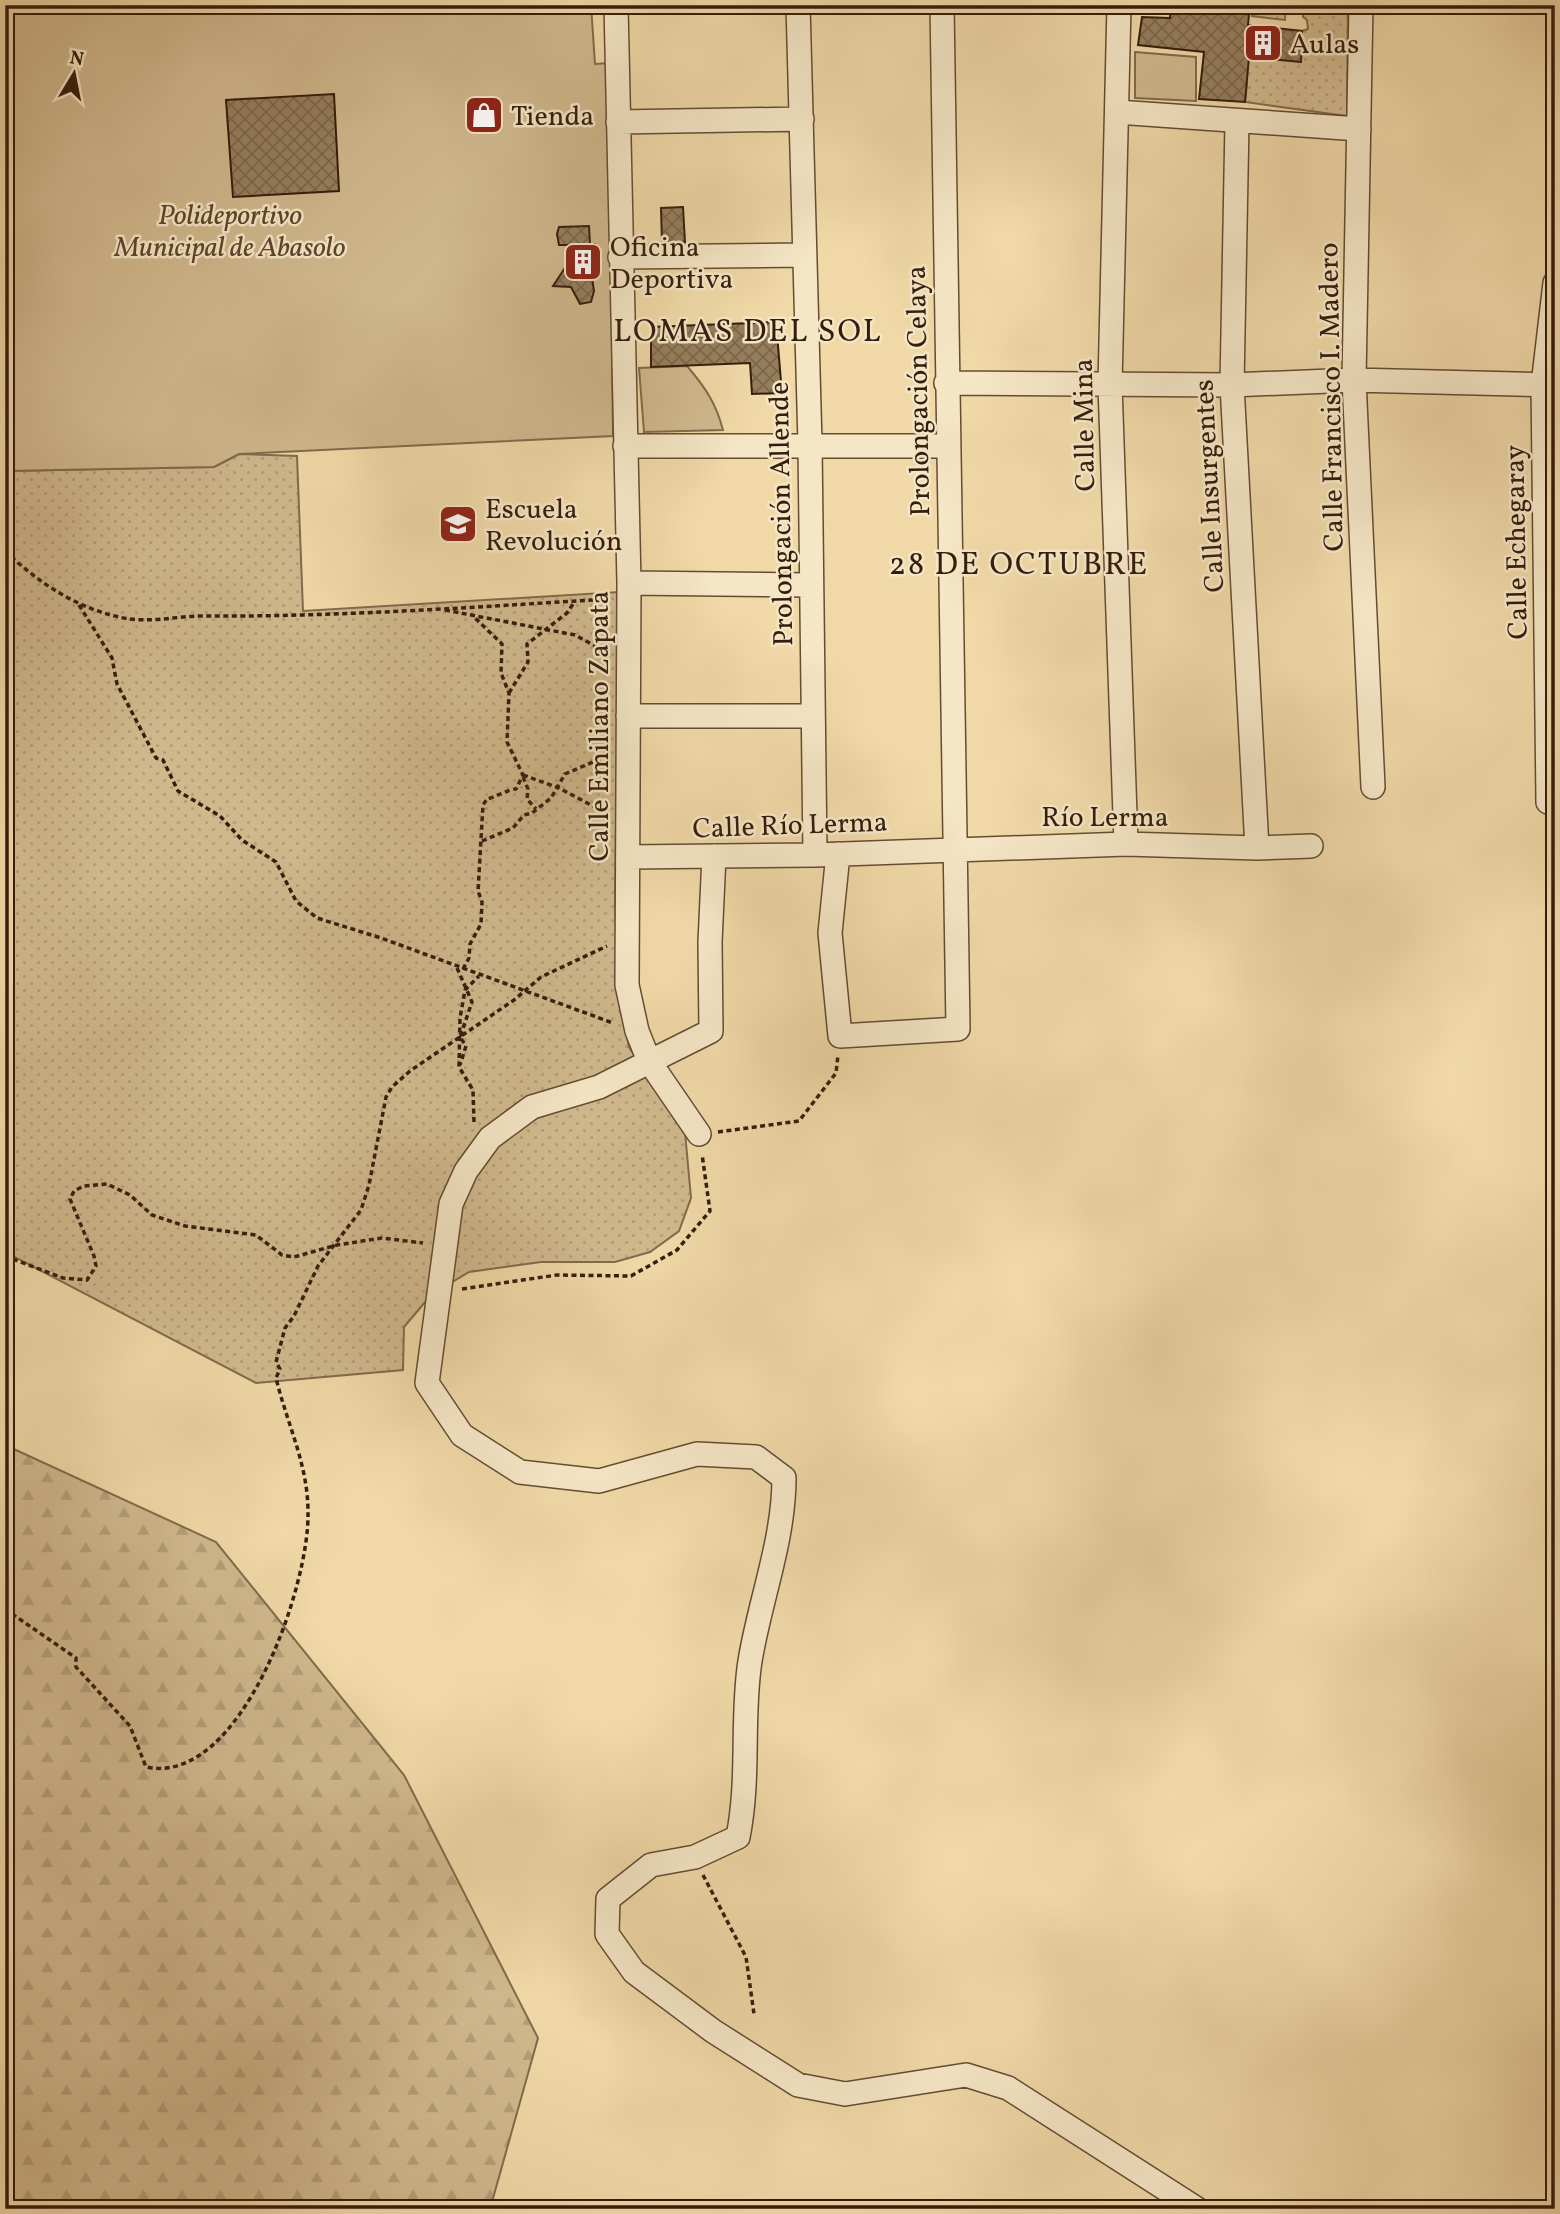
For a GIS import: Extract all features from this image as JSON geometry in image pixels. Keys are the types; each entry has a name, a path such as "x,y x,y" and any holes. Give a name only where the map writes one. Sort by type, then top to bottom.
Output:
{"street":[{"name":"Calle Emiliano Zapata","path":"616,5 629,589 627,985 637,1031 649,1061 699,1134"},
{"name":"Prolongación Allende","path":"798,5 810,444 815,855"},
{"name":"Prolongación Celaya","path":"840,1036 958,1029 942,5"},
{"name":"Calle Mina","path":"1119,5 1110,386 1126,844"},
{"name":"Calle Francisco I. Madero","path":"1361,5 1354,380 1374,787"},
{"path":"1118,112 1359,129"},
{"path":"618,122 802,119"},
{"name":"Calle Insurgentes","path":"1237,122 1232,385 1257,848"},
{"path":"620,257 804,255"},
{"name":"Calle Echegaray","path":"1548,802 1549,385 1555,283"},
{"path":"946,383 1110,386 1354,380 1549,385"},
{"path":"625,446 947,446"},
{"path":"629,589 810,586"},
{"path":"628,716 813,716"},
{"name":"Río Lerma","path":"954,848 1126,844 1257,848 1311,846"},
{"name":"Calle Río Lerma","path":"628,857 815,855 954,848"},
{"path":"838,854 830,933 840,1036"},
{"path":"714,856 710,942 711,1031 599,1087 532,1107 490,1138 466,1171 451,1205 426,1382 462,1435 520,1472 599,1481 697,1454 757,1457 784,1478 784,1509 750,1663 745,1800 738,1837 695,1857 651,1866 608,1899 607,1934 634,1972 713,2031 798,2085 845,2094 966,2075 1008,2088 1197,2209"}],"path":[{"path":"5,551 43,583 79,605 141,621 205,616 293,618 575,601 614,598 629,589"},
{"path":"509,693 528,662 527,644 567,613 575,601"},
{"path":"79,605 112,658 120,690 156,758 163,760 178,791 220,816 242,840 269,855 281,871 296,901 317,918 637,1031"},
{"path":"439,609 575,635 595,648 629,662"},
{"path":"472,616 502,644 501,673 509,693 506,742 523,775 528,789 527,799 536,809"},
{"path":"482,841 509,831 524,815 536,809 559,788 569,771 585,767 613,747 628,742"},
{"path":"463,969 469,958 470,944 481,925 482,902 478,891 483,805 487,799 503,796 509,790 516,789 523,775"},
{"path":"523,775 559,788 601,812 619,812 628,817"},
{"path":"5,1609 76,1658 76,1667 130,1726 146,1767 176,1768 190,1763 233,1724 258,1685 294,1605 309,1522 302,1457 276,1378 280,1369 276,1362 279,1343 318,1266 354,1222 365,1198 383,1110 392,1087 551,970 627,937"},
{"path":"457,967 457,973 472,1002 460,1037"},
{"path":"480,975 467,988 462,1004 460,1037 460,1067 473,1090 475,1132 480,1152"},
{"path":"439,1293 558,1275 631,1276 677,1250 710,1211 699,1134 799,1121 836,1073 840,1036"},
{"path":"5,1256 63,1278 87,1280 96,1266 94,1256 70,1199 74,1191 96,1184 121,1189 152,1215 185,1226 256,1236 282,1255 294,1256 337,1245 382,1238 423,1243 447,1231"},
{"path":"695,1857 746,1956 754,2014"}],"green space":[{"name":"Polideportivo Municipal de Abasolo","path":"5,5 591,5 595,64 609,63 613,436 239,454 214,467 5,471"},
{"path":"1253,5 1286,5 1285,20 1252,16"},
{"path":"1304,5 1348,5 1347,116 1245,102 1247,83 1227,55 1301,62 1302,31 1308,29 1307,20 1303,17"},
{"path":"1135,52 1196,57 1196,101 1135,98"},
{"path":"687,366 709,396 723,430 644,432 639,368"},
{"path":"239,454 297,456 303,611 619,592 615,902 618,990 629,1047 685,1132 691,1198 679,1231 650,1252 615,1262 541,1262 469,1272 431,1295 404,1327 403,1370 256,1383 5,1252 5,471 214,467"},
{"path":"5,1445 216,1542 404,1775 538,2038 490,2209 5,2209"}],"building":[{"path":"1171,5 1250,5 1248,25 1302,31 1301,62 1249,57 1245,102 1199,99 1204,52 1138,45 1142,17 1170,18"},
{"path":"334,94 339,191 233,197 226,100"},
{"path":"683,207 685,242 662,243 661,208"},
{"name":"Oficina Deportiva","path":"589,226 590,244 595,244 597,276 592,277 594,291 591,302 580,304 571,287 553,286 580,245 559,245 557,234 559,227"},
{"path":"776,322 782,393 752,394 750,363 651,367 651,327"}],"place":[{"name":"Aulas","path":"1263,43"},
{"name":"Tienda","path":"484,115"},
{"name":"Oficina Deportiva","path":"583,262"},
{"name":"Escuela Revolución","path":"458,524"}],"district":[{"name":"LOMAS DEL SOL","path":"748,330"},
{"name":"28 DE OCTUBRE","path":"1019,563"}]}
